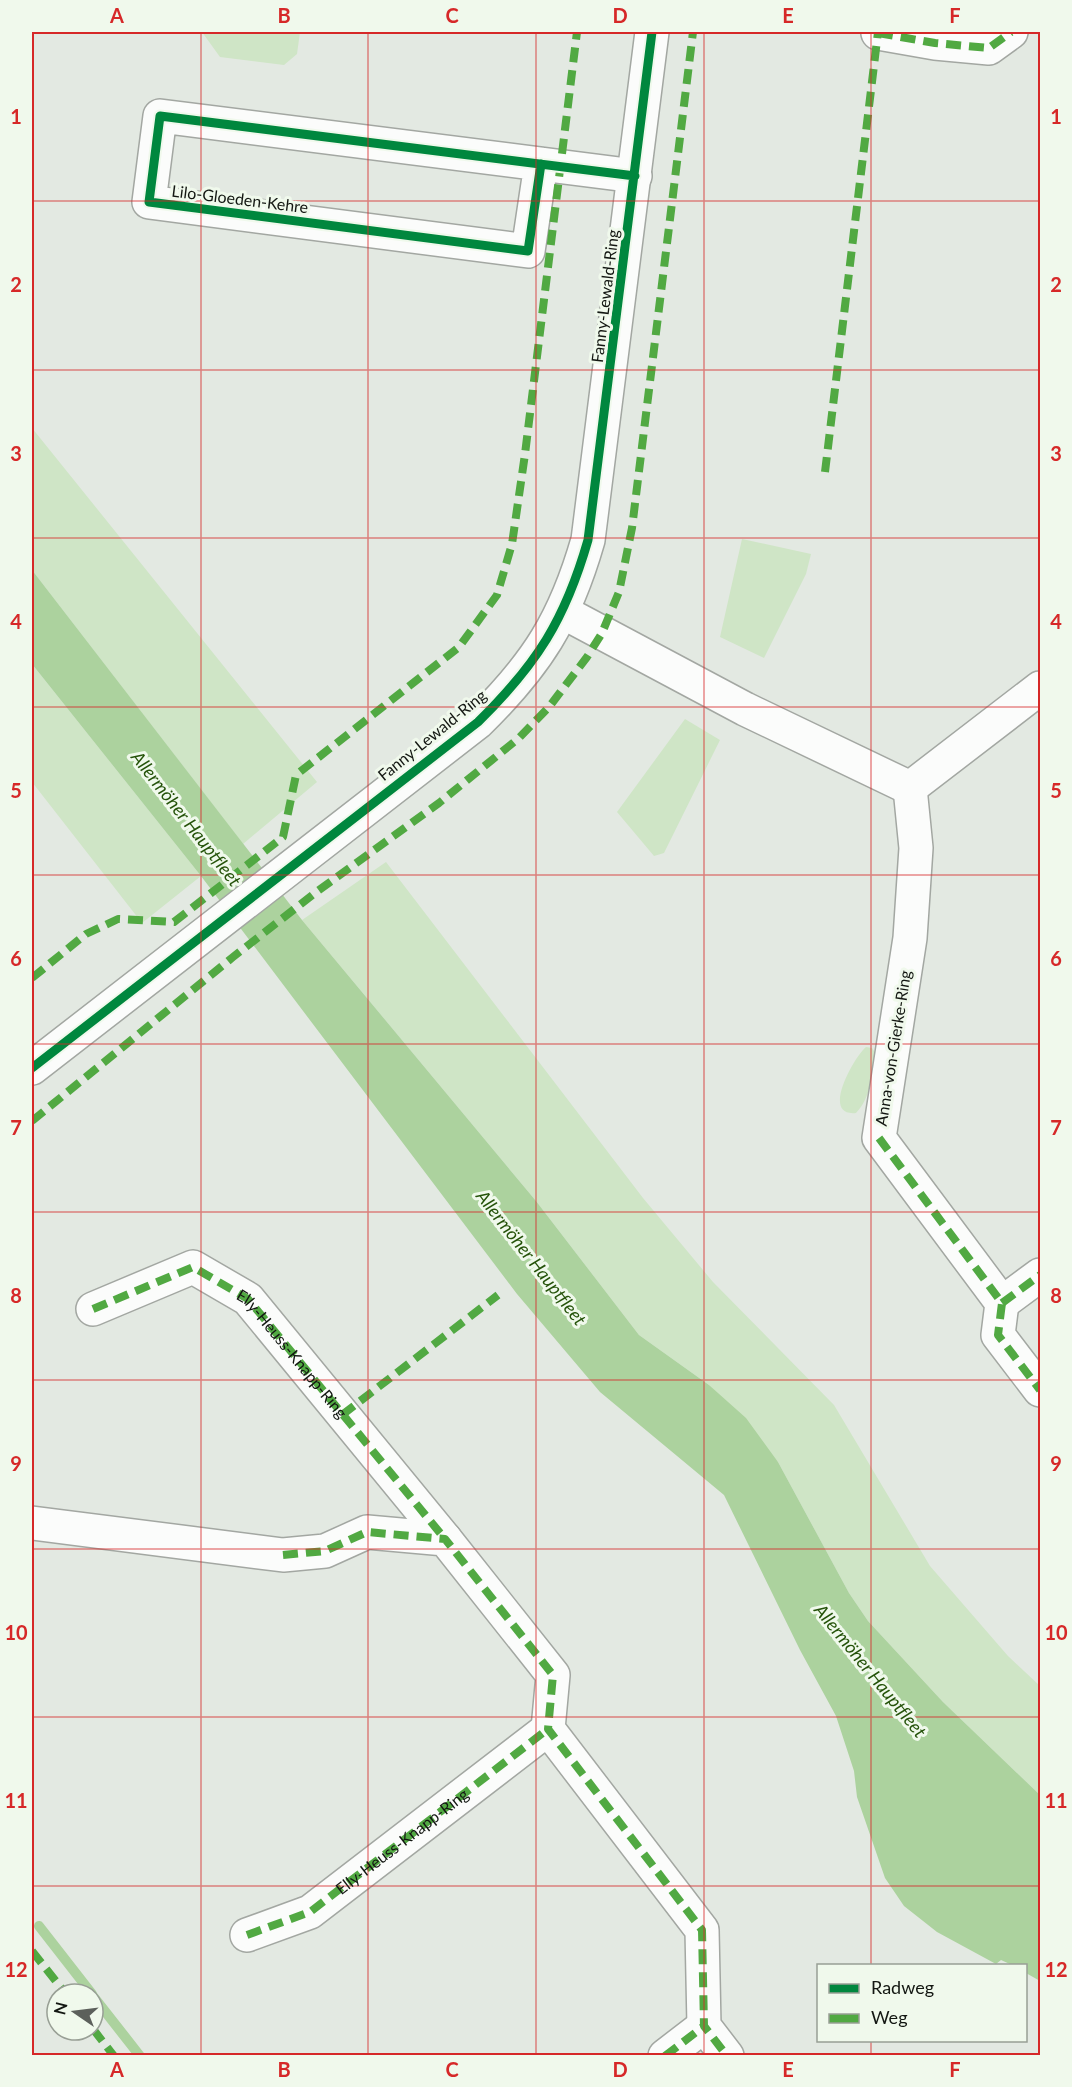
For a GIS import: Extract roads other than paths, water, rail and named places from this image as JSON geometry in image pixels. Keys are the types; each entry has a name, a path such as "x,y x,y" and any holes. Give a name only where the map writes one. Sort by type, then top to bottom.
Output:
{"street":[{"name":"Fanny-Lewald-Ring","path":"32,1068 478,722 524,674 563,612 577,579 590,525 652,32"},
{"path":"878,33 935,43 989,48 1011,32"},
{"name":"Lilo-Gloeden-Kehre","path":"541,164 528,251 149,202 160,116 541,164 634,176"},
{"path":"563,612 745,709 910,788 1041,688"},
{"name":"Anna-von-Gierke-Ring","path":"910,788 916,848 910,938 879,1138 1002,1303"},
{"name":"Elly-Heuss-Knapp-Ring","path":"93,1309 193,1267 248,1299 445,1539 553,1675 548,1729 310,1912 248,1935"},
{"path":"1041,1275 1002,1303 998,1335 1041,1390"},
{"path":"32,1523 283,1555 325,1551 367,1532 445,1539"},
{"path":"548,1729 702,1930 704,2026 727,2055"},
{"path":"665,2055 704,2026"}],"water":[{"name":"Allermöher Hauptfleet","path":"32,570 302,920 536,1201 639,1335 709,1385 746,1418 778,1462 849,1593 868,1621 943,1702 1040,1795 1040,1981 1027,1974 1027,1964 1010,1964 1001,1960 996,1964 937,1932 904,1906 885,1878 857,1797 854,1771 836,1716 800,1650 724,1495 600,1392 517,1294 201,876 32,664"}],"waterway":[{"path":"39,1926 83,1982"},
{"path":"105,2011 140,2056"}]}
